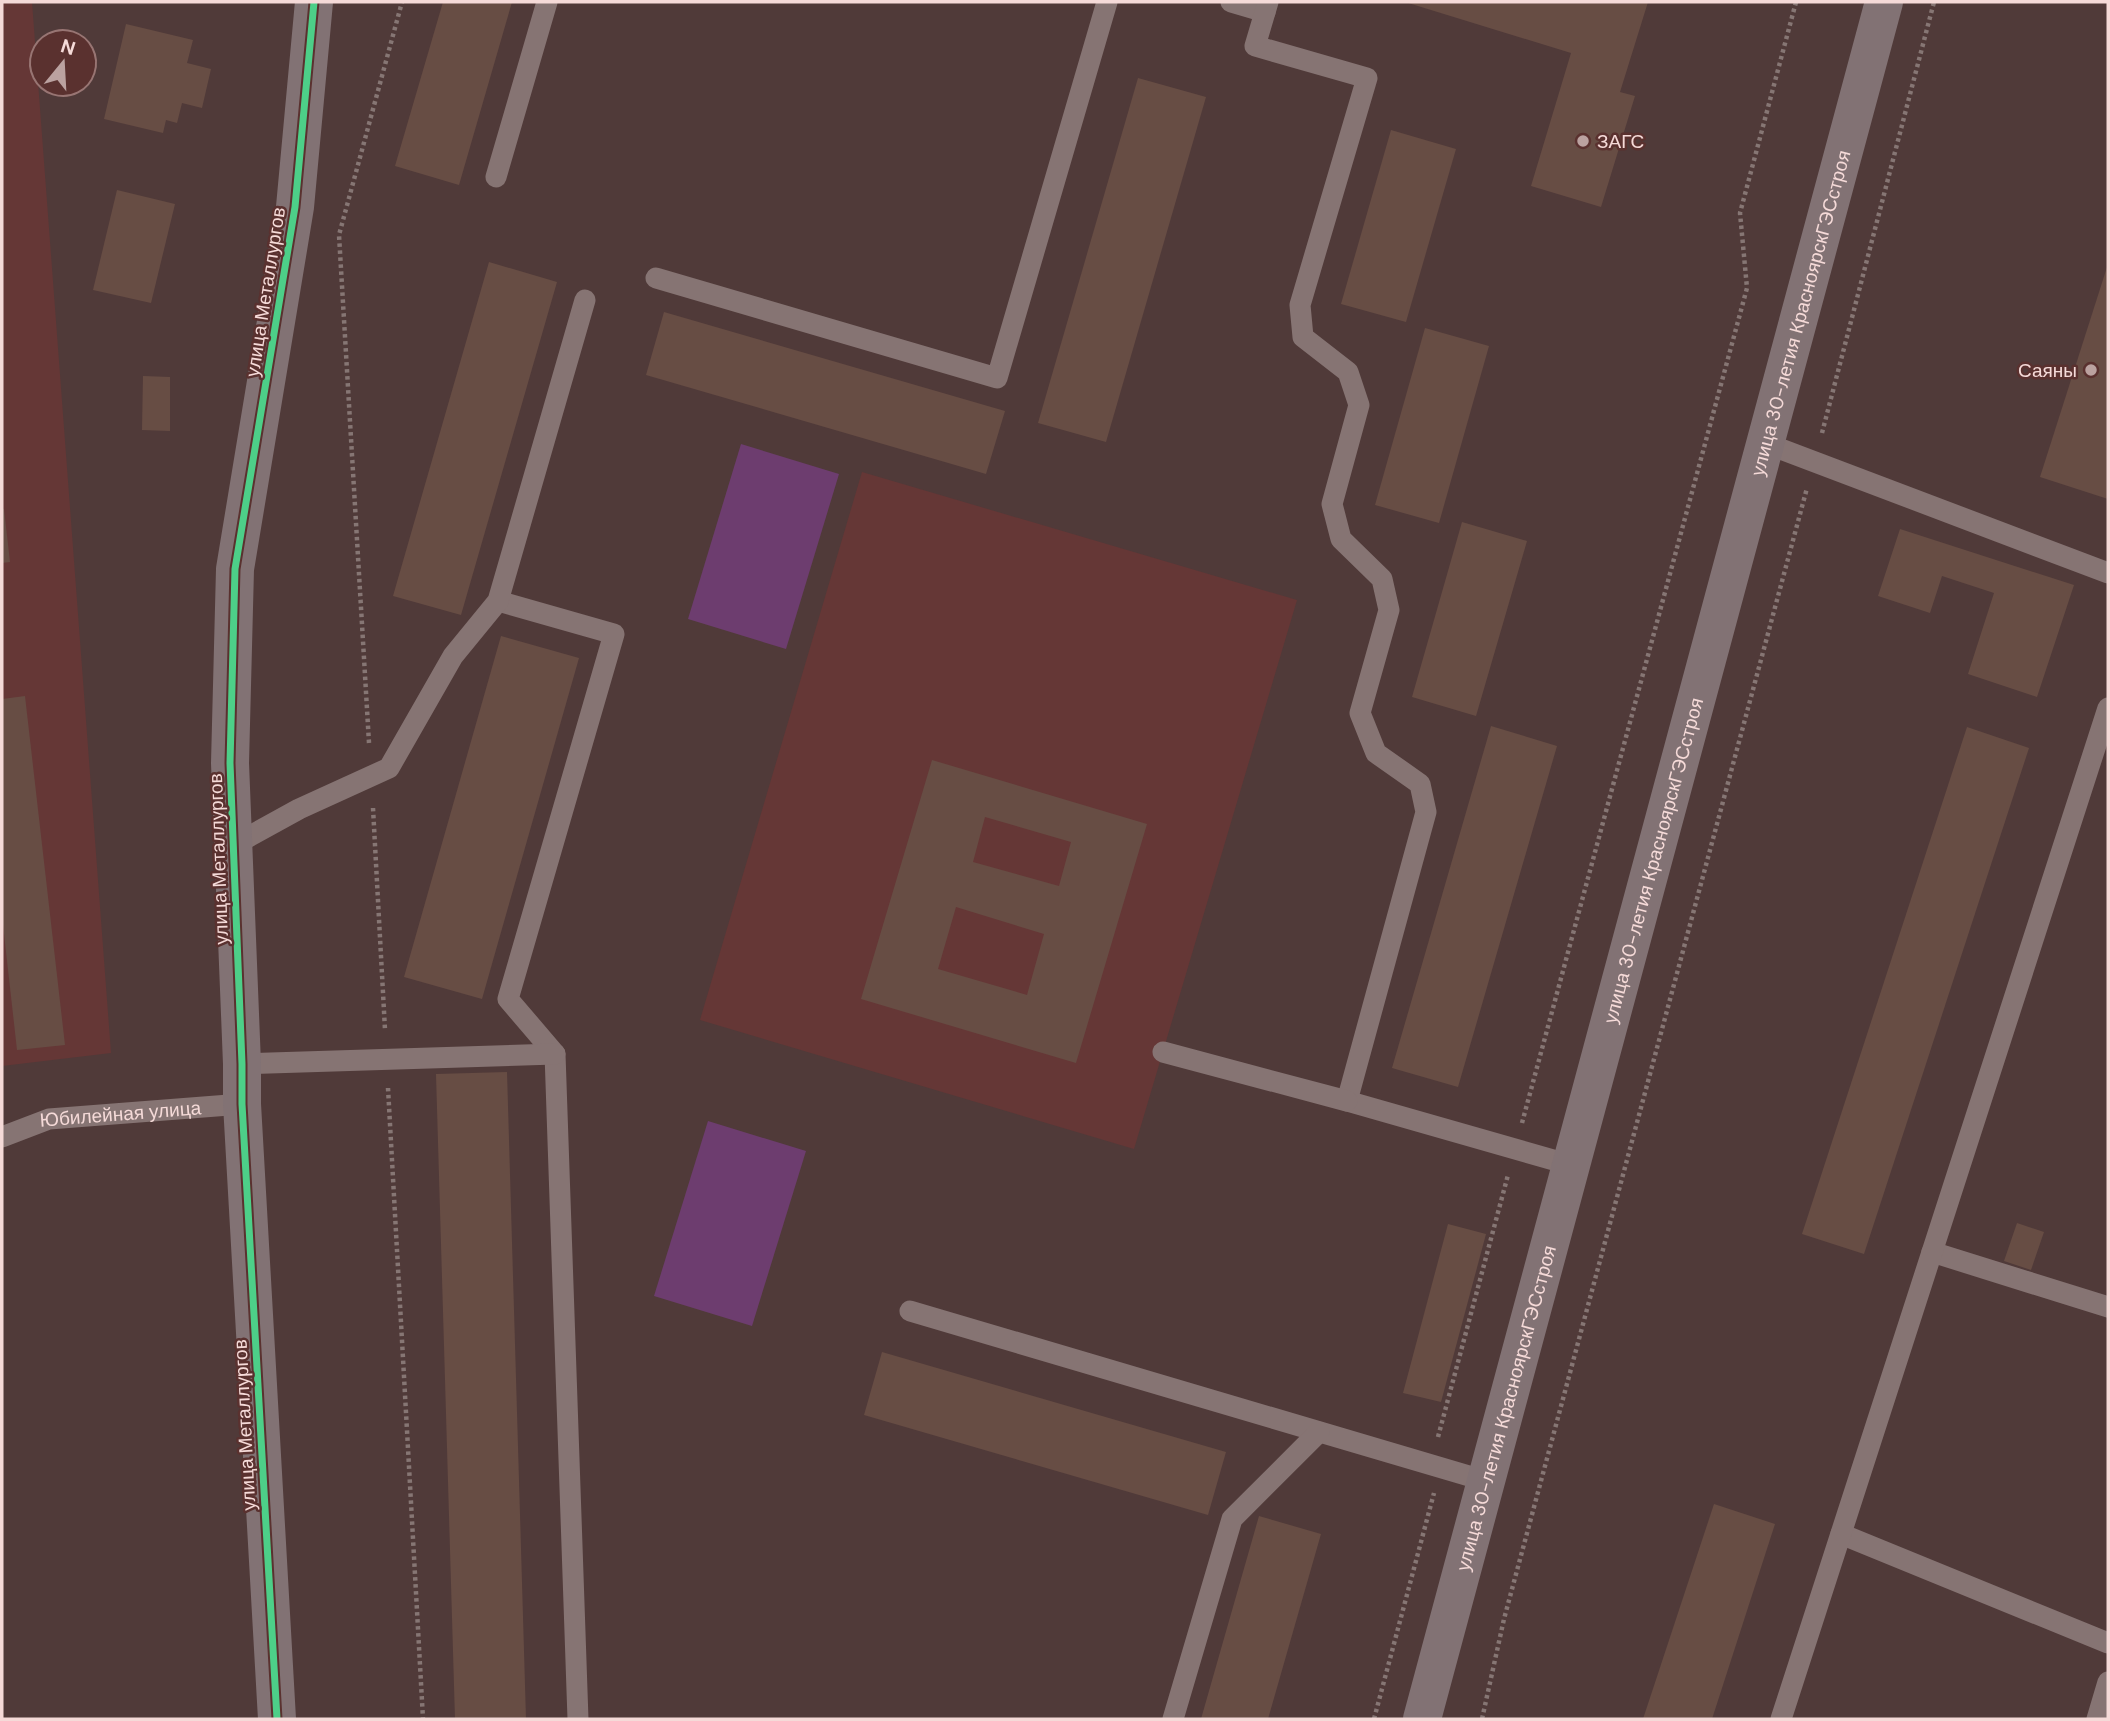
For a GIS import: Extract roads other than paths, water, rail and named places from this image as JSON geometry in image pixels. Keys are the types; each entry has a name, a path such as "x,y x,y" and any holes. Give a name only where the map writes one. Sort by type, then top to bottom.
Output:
{"main road":[{"name":"улица Металлургов","path":"277,1719 242,1104 230,763 235,569 295,207 314,2"},
{"name":"улица 30-летия КрасноярскГЭСстроя","path":"1422,1719 1884,2"}],"lane":[{"path":"496,177 548,2"},
{"path":"656,278 997,378 1107,2"},
{"path":"1231,2 1267,7 1255,46 1367,78 1300,305 1303,337 1348,372 1359,405 1332,504 1341,539 1382,579 1389,610 1360,713 1376,752 1420,784 1426,812 1347,1101"},
{"path":"232,846 299,808 388,768 453,656 498,601 585,300"},
{"path":"1765,443 2108,573"},
{"path":"498,601 614,634 508,999 555,1054 578,1719"},
{"path":"1781,1719 2108,708"},
{"path":"1163,1052 1571,1165"},
{"path":"242,1064 555,1054"},
{"name":"Юбилейная улица","path":"2,1138 49,1119 242,1104"},
{"path":"1932,1252 2108,1307"},
{"path":"910,1311 1486,1481"},
{"path":"1173,1719 1232,1519 1319,1432"},
{"path":"1840,1534 2108,1643"},
{"path":"2097,1719 2108,1682"}],"place":[{"name":"ЗАГС","path":"1583,141"},
{"name":"Саяны","path":"2091,370"}]}
